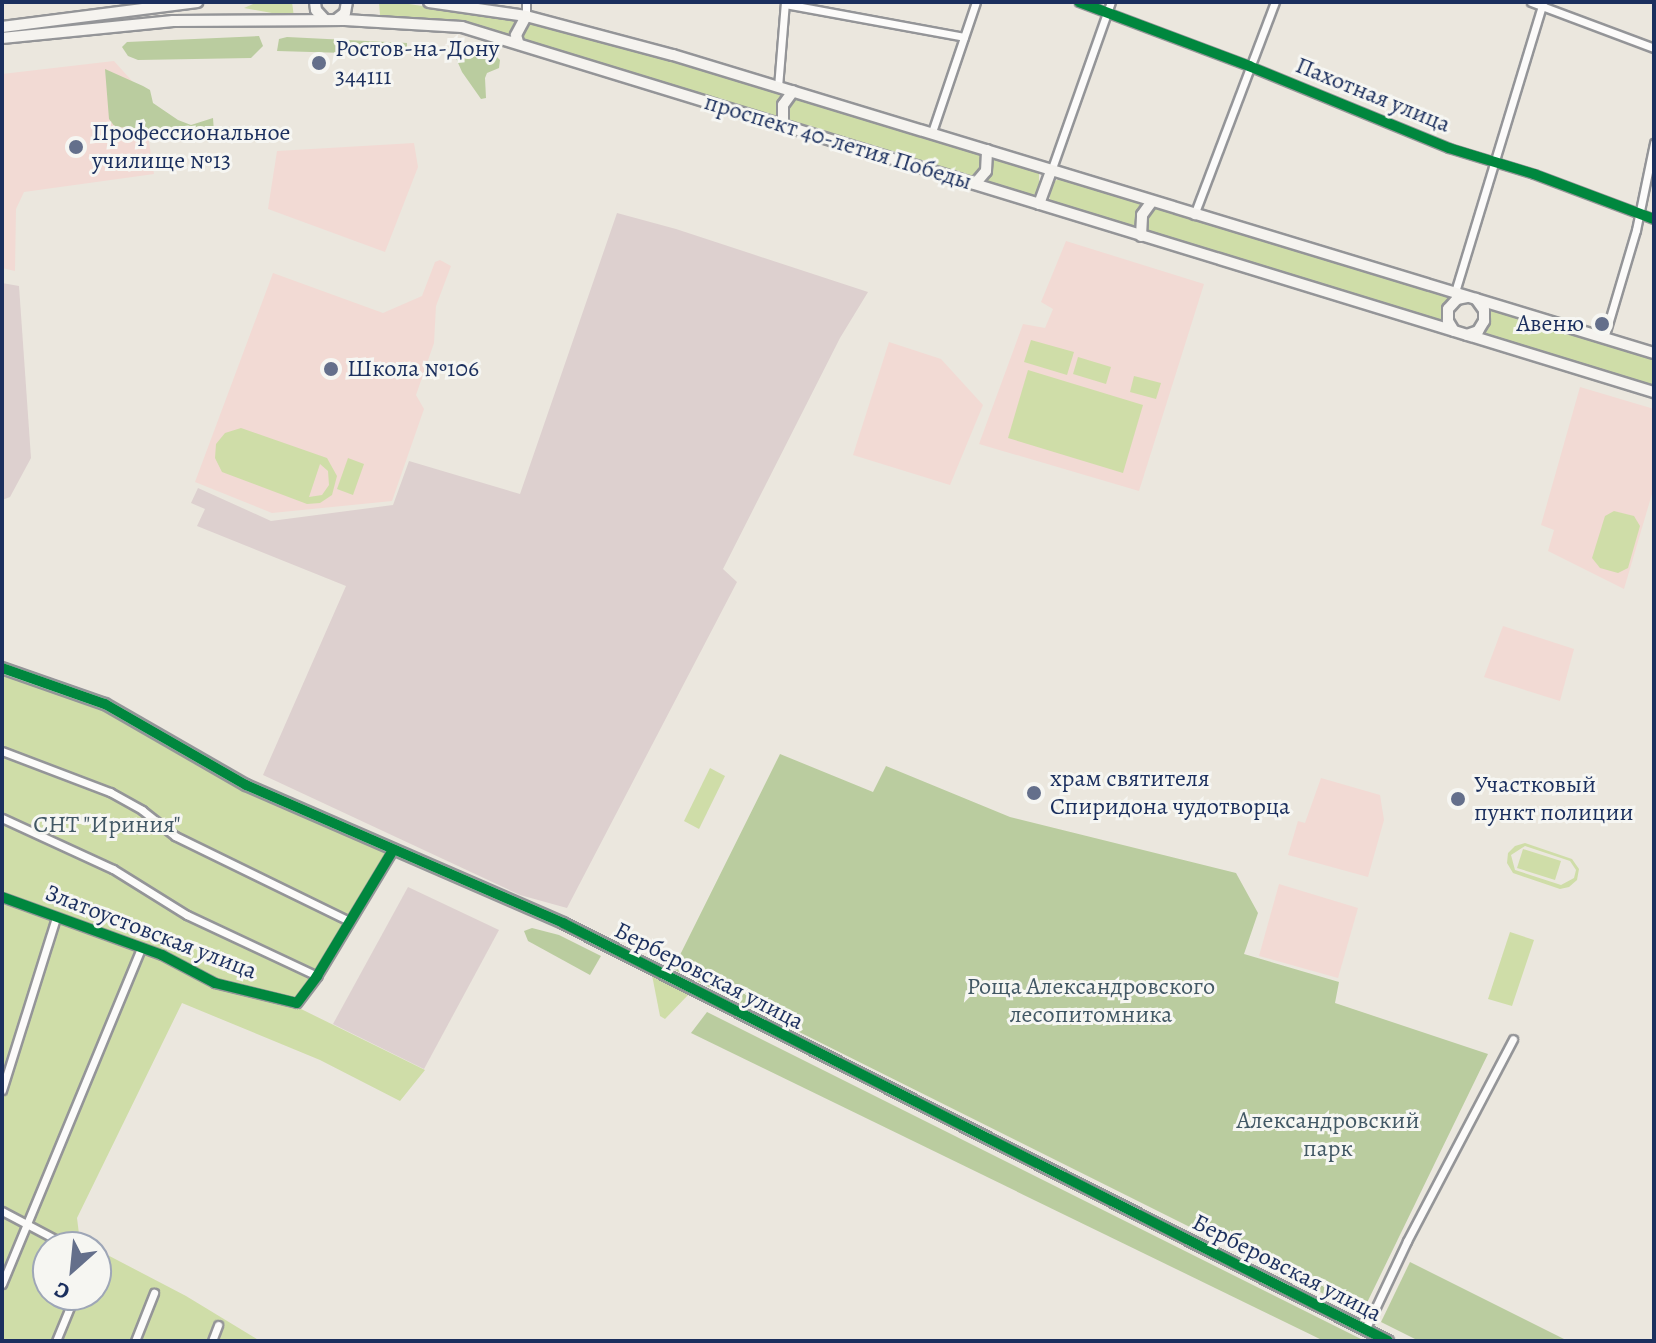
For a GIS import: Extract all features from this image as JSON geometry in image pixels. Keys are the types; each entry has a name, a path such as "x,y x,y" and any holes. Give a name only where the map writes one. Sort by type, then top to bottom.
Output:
{"main road":[{"path":"2,27 197,2"},
{"path":"315,2 318,15 330,20 345,13 347,2"},
{"name":"проспект 40-летия Победы","path":"429,2 526,16 793,91 1654,353"},
{"path":"518,42 516,35 526,16"},
{"name":"проспект 40-летия Победы","path":"2,38 173,21 330,20 462,27 1654,392"},
{"path":"783,125 783,105 793,91"},
{"path":"975,184 986,171 987,150"},
{"path":"1039,204 1051,171"},
{"path":"1141,236 1142,215 1152,201"},
{"path":"1472,298 1484,310 1484,321 1474,333 1460,334 1448,321 1448,309 1457,299 1472,298"},
{"name":"Берберовская улица","path":"2,668 105,704 246,785 563,923 1388,1341"}],"street":[{"path":"526,2 526,16"},
{"path":"932,132 976,2"},
{"name":"Пахотная улица","path":"1079,2 1249,66 1494,165 1534,174 1654,219"},
{"path":"1051,171 1111,2"},
{"path":"1194,215 1275,2"},
{"path":"1531,2 1654,48"},
{"path":"778,87 785,3 964,37"},
{"path":"1455,292 1542,4"},
{"path":"1604,338 1640,214 1654,143"},
{"path":"2,751 110,792 142,810 175,836 349,921"},
{"path":"2,818 113,869 187,915 317,976"},
{"name":"Златоустовская улица","path":"2,897 162,955 198,976 273,1000 297,1003 317,976 393,850"},
{"path":"2,1090 56,918"},
{"path":"2,1284 141,948"},
{"path":"1365,1330 1403,1248 1513,1039"},
{"path":"2,1211 43,1231"},
{"path":"135,1341 154,1293"},
{"path":"56,1341 68,1311"},
{"path":"212,1341 218,1325"}],"shaded area":[{"name":"Профессиональное училище №13","path":"114,61 141,91 154,174 24,192 16,209 15,271 2,268 2,74"},
{"path":"414,143 418,167 385,252 268,209 277,151"},
{"path":"617,213 676,229 868,292 840,338 723,569 737,582 567,908 520,895 263,775 346,586 197,526 205,509 191,503 198,488 271,521 393,505 409,461 520,494"},
{"path":"1066,241 1204,284 1139,491 979,444 1023,324 1045,328 1053,309 1041,302"},
{"name":"Школа №106","path":"440,260 451,266 436,306 434,343 416,395 424,409 392,501 272,513 195,482 273,273 383,313 422,296 435,262"},
{"path":"2,283 19,286 31,458 10,497 2,500"},
{"path":"889,342 941,359 983,405 950,485 853,455"},
{"path":"1580,387 1654,409 1654,487 1624,589 1548,551 1554,530 1541,525"},
{"path":"1503,626 1574,649 1560,701 1484,677"},
{"path":"1321,778 1380,795 1384,820 1368,877 1288,855 1298,821 1305,823"},
{"path":"1279,884 1358,908 1338,978 1259,956"},
{"path":"408,887 499,930 424,1069 333,1024"}],"green space":[{"path":"258,2 292,2 294,17 244,8"},
{"path":"379,2 519,21 514,37 462,23 380,15"},
{"path":"532,22 785,93 777,117 527,41 524,29"},
{"path":"259,36 263,46 251,58 138,60 128,56 122,47 127,42"},
{"path":"279,39 407,43 407,51 380,54 277,51"},
{"path":"452,49 495,55 500,60 499,68 487,73 485,78 486,98 481,99 462,72"},
{"path":"105,69 150,90 153,103 178,120 191,125 213,118 214,132 165,129 150,136 135,128 115,127 109,119"},
{"path":"793,95 980,153 983,168 975,177 969,177 790,121 785,112"},
{"path":"991,158 1039,172 1039,189 1033,196 982,181 990,172"},
{"path":"1059,179 1145,204 1137,228 1050,201 1049,184"},
{"path":"1153,206 1455,296 1445,307 1446,323 1145,231 1145,216"},
{"path":"1487,309 1654,358 1654,385 1479,334"},
{"path":"1031,340 1074,352 1067,375 1024,362"},
{"path":"1078,357 1111,367 1106,384 1073,374"},
{"path":"1028,370 1143,405 1123,473 1008,438"},
{"path":"1134,376 1161,383 1156,399 1130,392"},
{"path":"241,428 327,458 337,476 332,495 320,503 307,504 222,472 215,458 216,444 225,433","holes":["320,464 328,471 329,485 322,495 309,497"]},
{"path":"348,458 364,464 353,495 337,489"},
{"path":"1614,511 1634,516 1640,526 1628,568 1618,573 1600,568 1592,558 1605,516"},
{"name":"СНТ \"Ириния\"","path":"2,674 143,726 186,755 390,851 299,1008 425,1070 400,1101 320,1060 182,1003 77,1218 79,1231 32,1231 32,1311 112,1311 112,1257 186,1296 260,1341 2,1341"},
{"name":"Роща Александровского лесопитомника","path":"780,754 873,792 886,766 1010,817 1236,873 1258,913 1244,954 1339,982 1335,1003 1488,1054 1362,1313 673,969"},
{"path":"710,768 725,776 699,829 684,821"},
{"path":"1525,843 1572,859 1579,869 1577,880 1569,887 1560,889 1513,873 1507,863 1508,853 1515,846","holes":["1525,846 1570,861 1576,870 1574,878 1561,885 1515,870 1511,855"]},
{"path":"1523,849 1561,861 1555,880 1517,868"},
{"path":"532,928 559,935 601,956 590,975 528,941 524,931"},
{"path":"1510,932 1534,940 1512,1006 1488,999"},
{"path":"652,975 689,994 665,1019 660,1016"},
{"path":"707,1012 1365,1341 1324,1341 691,1033"},
{"path":"1410,1262 1568,1341 1419,1341 1381,1322"}],"cycle path":[{"path":"1079,2 1249,66 1449,148 1534,174 1654,219"},
{"path":"2,668 105,704 246,785 563,923 1388,1341"},
{"path":"2,897 162,955 215,983 297,1003 317,976 393,850"}],"place":[{"name":"Ростов-на-Дону 344111","path":"319,63"},
{"name":"Профессиональное училище №13","path":"76,147"},
{"name":"Авеню","path":"1602,324"},
{"name":"Школа №106","path":"331,369"},
{"name":"храм святителя Спиридона чудотворца","path":"1034,793"},
{"name":"Участковый пункт полиции","path":"1458,799"}],"park label":[{"name":"Александровский парк","path":"1328,1135"}]}
